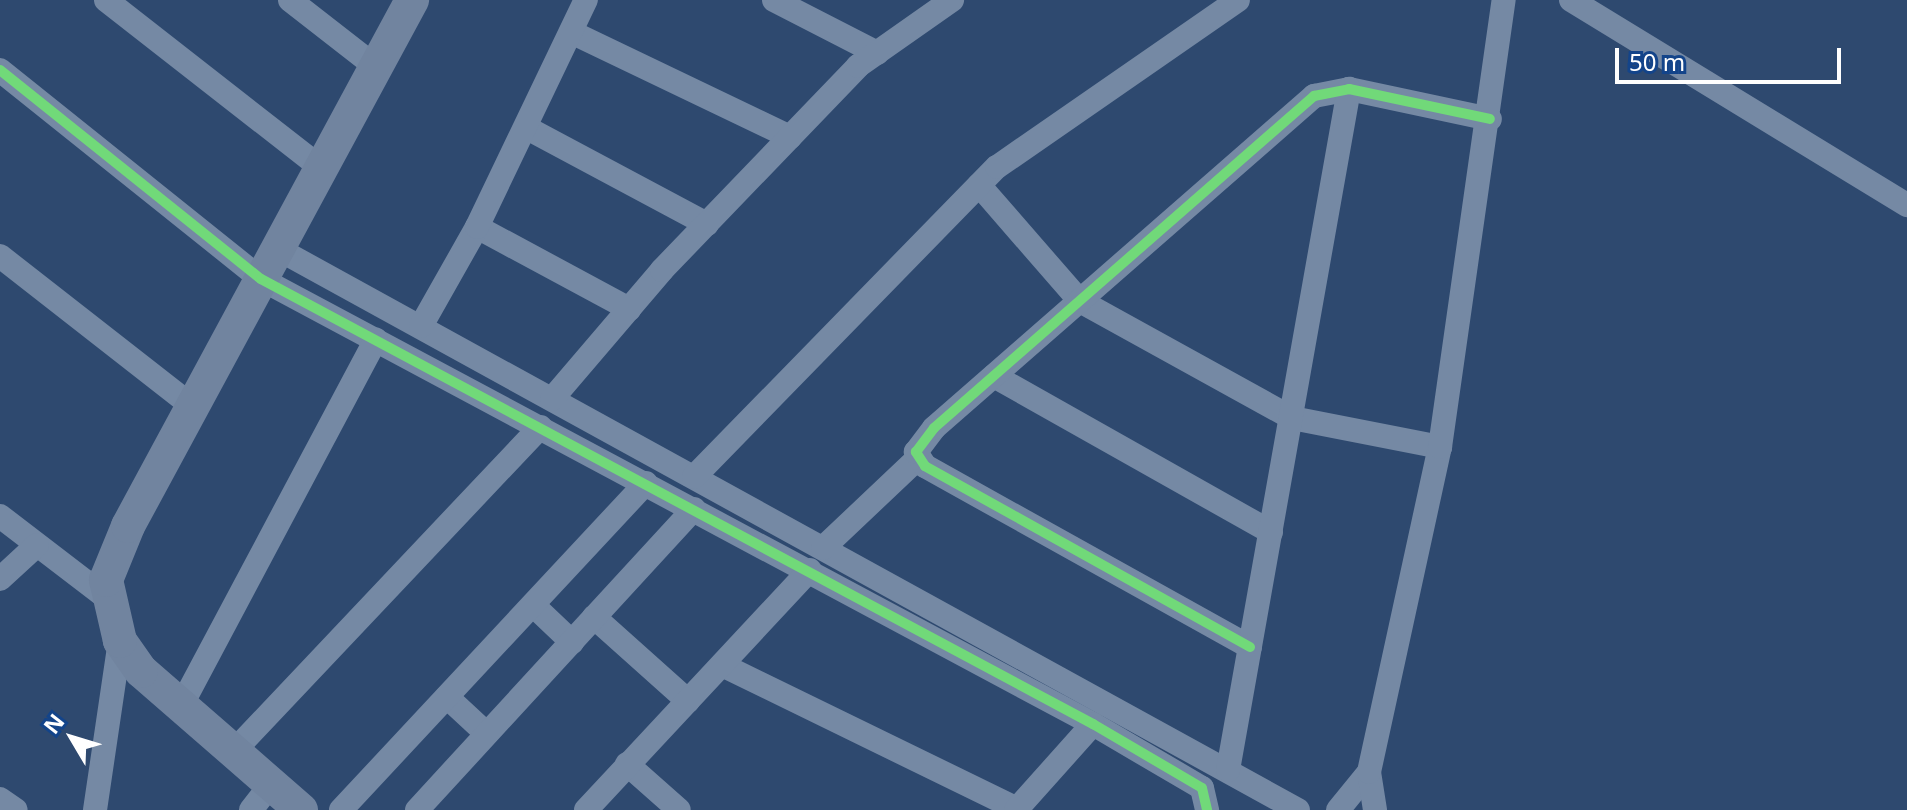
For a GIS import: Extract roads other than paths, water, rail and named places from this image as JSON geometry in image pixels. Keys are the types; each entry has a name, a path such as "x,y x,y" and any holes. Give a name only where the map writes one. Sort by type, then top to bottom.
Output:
{"street":[{"path":"106,0 321,168"},
{"path":"290,0 376,67"},
{"path":"95,810 120,641 106,580 128,526 412,0"},
{"path":"421,326 477,227 586,0"},
{"path":"774,0 877,53"},
{"path":"552,399 629,309 790,137 877,53 952,0"},
{"path":"694,477 979,185 1238,0"},
{"path":"1375,810 1369,772 1440,447 1490,119 1504,0"},
{"path":"1571,0 1907,205"},
{"path":"571,32 790,137"},
{"path":"0,70 261,279 1093,724 1202,788 1207,810"},
{"path":"823,548 916,460 934,428 1314,96 1349,89 1490,119"},
{"path":"1228,770 1349,89"},
{"path":"527,128 707,224"},
{"path":"979,185 1080,301 1292,418 1440,447"},
{"path":"477,227 629,309"},
{"path":"278,249 1298,810"},
{"path":"0,256 192,406"},
{"path":"181,706 376,340"},
{"path":"994,376 1271,532"},
{"path":"234,751 540,427"},
{"path":"916,460 1250,647"},
{"path":"341,810 646,483"},
{"path":"417,810 694,509"},
{"path":"0,516 112,602"},
{"path":"0,579 37,545"},
{"path":"586,810 810,570"},
{"path":"533,605 572,642"},
{"path":"594,617 688,701"},
{"path":"120,641 141,671 234,751 261,797 301,810"},
{"path":"722,665 1016,809 1093,724"},
{"path":"447,697 487,734"},
{"path":"627,764 679,810"},
{"path":"1338,810 1369,772"},
{"path":"0,799 16,810"}]}
